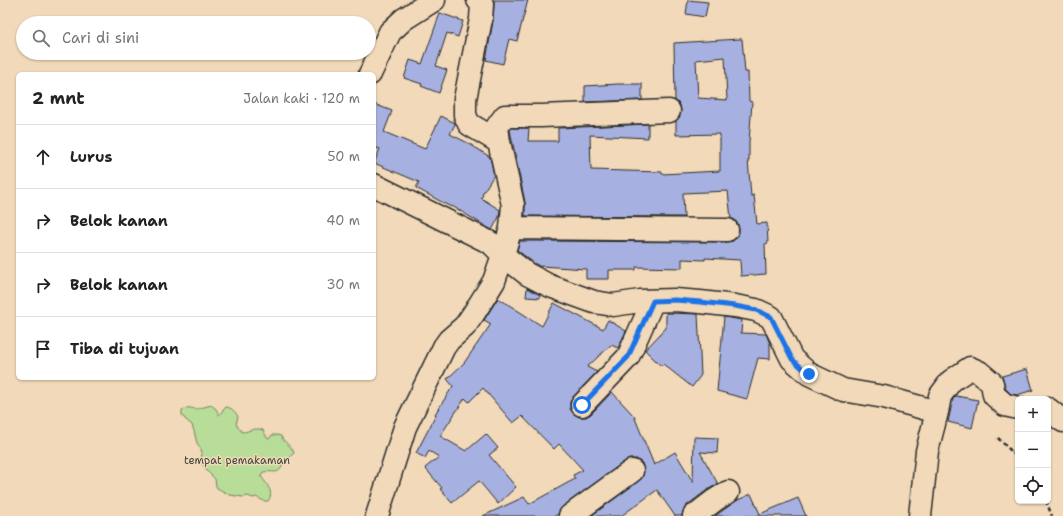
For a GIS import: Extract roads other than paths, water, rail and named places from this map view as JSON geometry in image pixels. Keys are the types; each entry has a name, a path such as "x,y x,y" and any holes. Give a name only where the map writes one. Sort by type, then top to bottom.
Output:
{"street":[{"path":"371,72 390,32 404,19 434,0"},
{"path":"478,0 482,4 481,19 464,99 465,115 469,124 499,142"},
{"path":"377,516 405,427 444,347 449,340 465,326 474,313 494,281 503,255 511,228 513,205 499,142 498,127 506,116 669,111"},
{"path":"376,186 491,243 503,255 527,274 550,286 594,302 613,305 640,301 675,300 735,306 756,310 771,317 792,359 809,374 842,390 884,397 938,412"},
{"path":"511,228 727,230"},
{"path":"582,405 628,357 653,301"},
{"path":"920,516 927,451 938,412 940,396 951,380 970,368 978,372 992,383 994,395 1005,405 1015,407"},
{"path":"1051,411 1063,421"},
{"path":"570,516 632,471"},
{"path":"694,516 728,492"}],"park label":[{"name":"tempat pemakaman","path":"237,460"}]}
